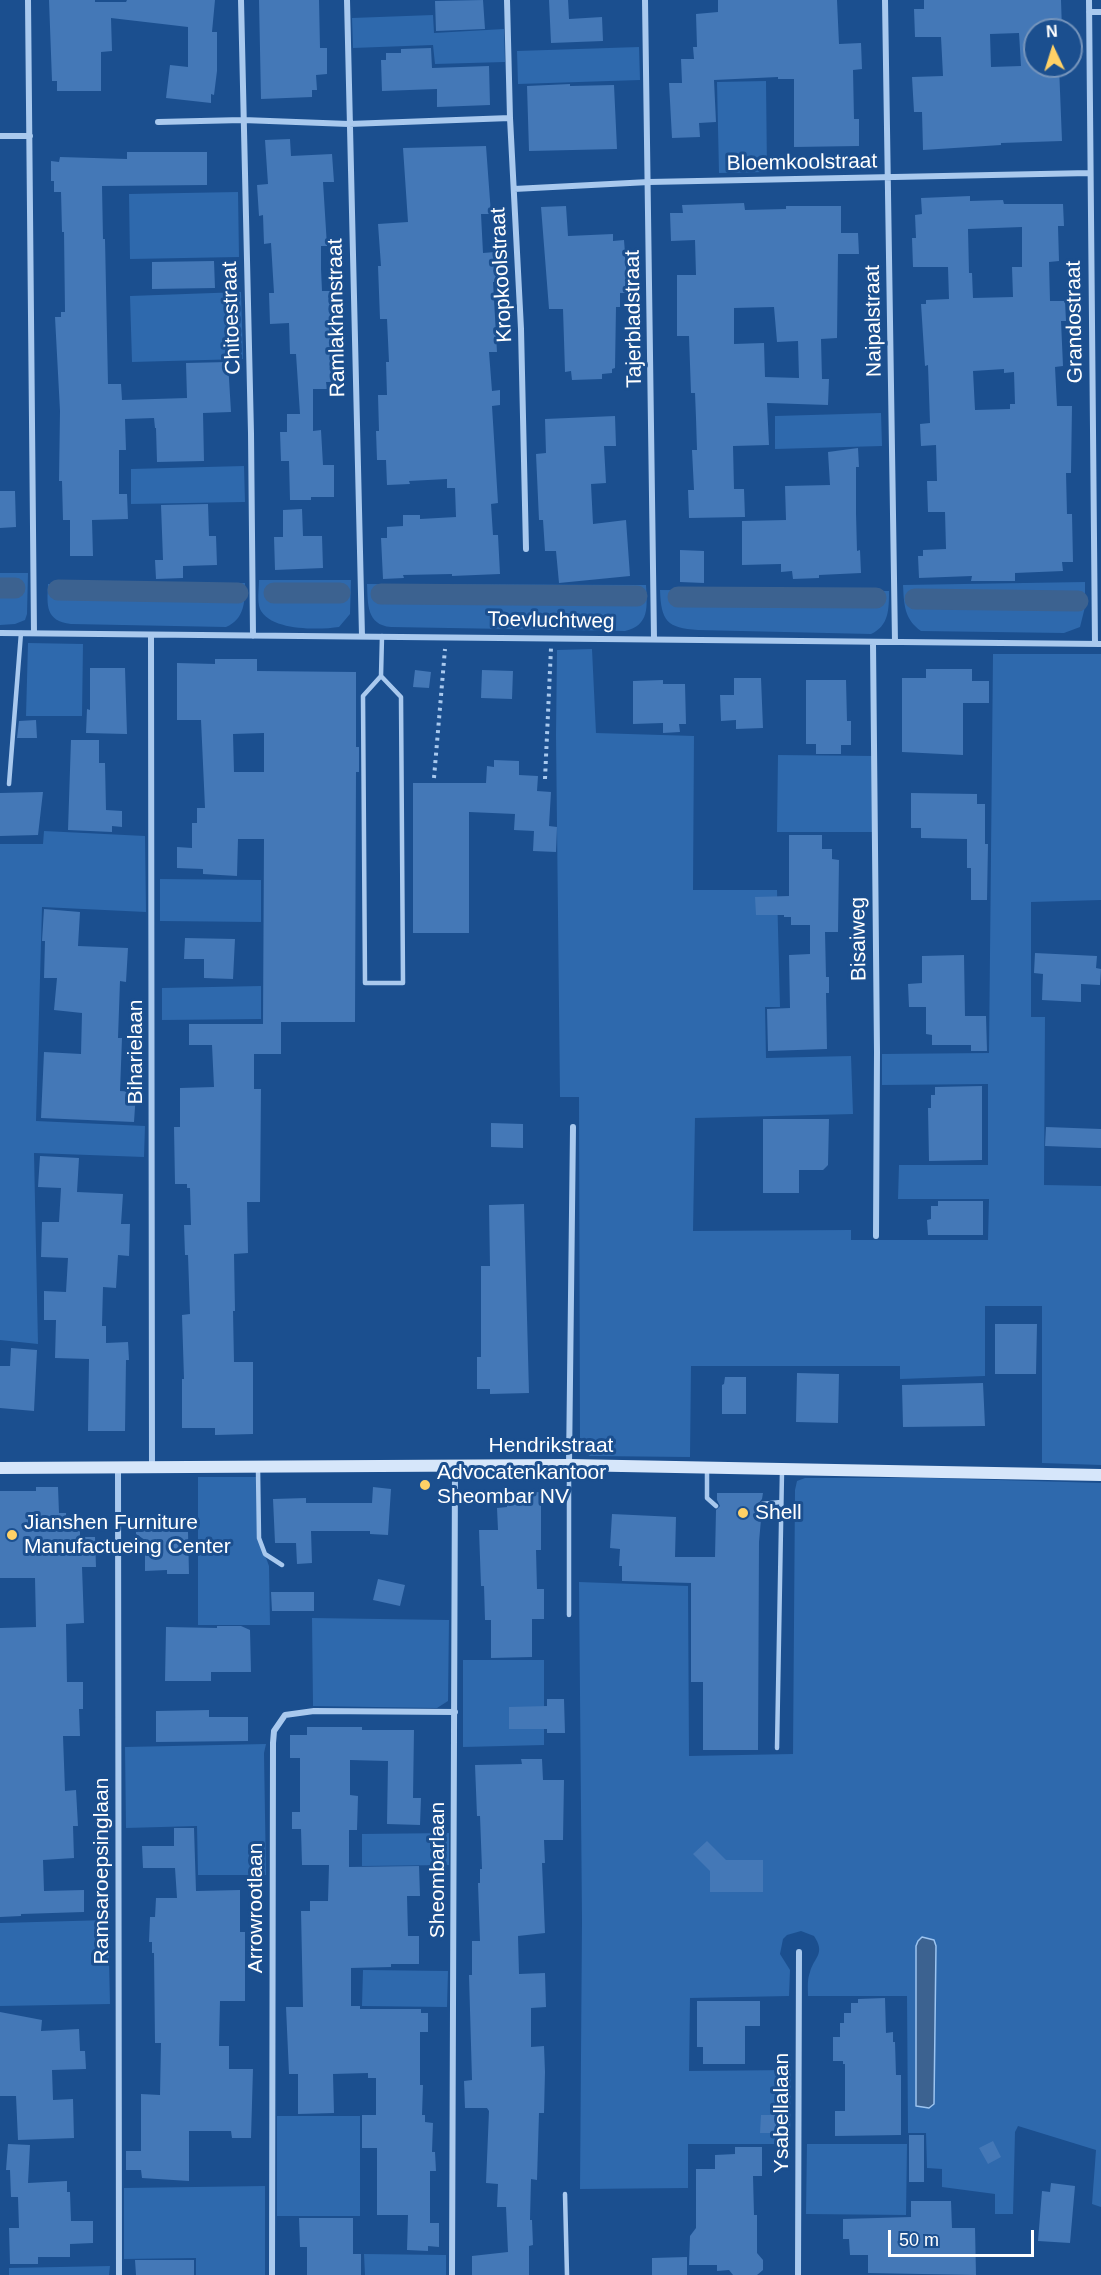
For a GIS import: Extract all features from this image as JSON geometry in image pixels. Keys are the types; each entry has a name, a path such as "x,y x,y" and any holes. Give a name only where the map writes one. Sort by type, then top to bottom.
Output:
{"street":[{"path":"28,0 34,633"},
{"name":"Chitoestraat","path":"241,0 251,433 253,636"},
{"name":"Ramlakhanstraat","path":"347,0 362,636"},
{"name":"Kropkoolstraat","path":"507,0 510,118 521,329 526,549"},
{"name":"Tajerbladstraat","path":"645,0 654,638"},
{"name":"Naipalstraat","path":"885,0 896,642"},
{"name":"Grandostraat","path":"1089,0 1098,644"},
{"path":"1089,12 1101,12"},
{"path":"158,122 243,120 349,124 510,118"},
{"path":"0,136 30,136"},
{"name":"Bloemkoolstraat","path":"514,189 649,182 1090,173"},
{"name":"Toevluchtweg","path":"0,633 1098,644"},
{"name":"Biharielaan","path":"151,636 152,1468"},
{"name":"Bisaiweg","path":"873,642 877,1052 876,1236"},
{"path":"569,1465 573,1127"},
{"name":"Sheombarlaan","path":"452,2275 455,1465"},
{"name":"Hendrikstraat","path":"0,1468 569,1465 1101,1475"},
{"name":"Ramsaroepsinglaan","path":"118,1468 119,2275"},
{"name":"Arrowrootlaan","path":"272,2275 274,1731 285,1715 305,1712 455,1712"},
{"name":"Ysabellalaan","path":"798,2275 799,1952"}],"lane":[{"path":"9,784 21,633"},
{"path":"381,676 401,697 403,983 364,983 363,696 381,676 382,636"},
{"path":"569,1465 569,1615"},
{"path":"258,1466 259,1538 265,1554 282,1565"},
{"path":"707,1467 707,1498 716,1506"},
{"path":"777,1748 782,1468"},
{"path":"762,1504 781,1502"},
{"path":"565,2194 567,2275"}],"path":[{"path":"434,778 446,636"},
{"path":"545,779 551,639"}],"shaded area":[{"path":"433,15 434,33 504,29 505,62 435,64 433,45 353,48 352,18"},
{"path":"639,47 640,80 518,84 517,51"},
{"path":"766,81 767,172 719,173 717,82"},
{"path":"238,192 239,257 130,259 129,194"},
{"path":"241,292 243,359 132,362 130,296"},
{"path":"881,413 882,446 775,449 775,416"},
{"path":"244,466 245,502 131,504 131,469"},
{"path":"0,573 28,573 25,620 15,624 0,625"},
{"path":"259,580 351,580 350,614 339,627 330,628 296,627 274,622 260,609"},
{"path":"1085,582 1085,607 1080,627 1064,633 921,631 908,616 903,585"},
{"path":"245,583 243,609 237,619 226,627 71,624 52,616 48,605 48,584"},
{"path":"367,584 646,585 646,608 643,620 625,631 391,627 373,618 368,605"},
{"path":"660,590 889,591 889,604 885,622 871,634 698,630 679,627 668,621 662,609"},
{"path":"28,643 83,644 82,716 26,716"},
{"path":"592,649 596,733 694,736 693,890 777,890 780,1007 765,1007 766,1058 851,1056 853,1114 695,1118 693,1231 851,1230 851,1240 988,1240 989,1199 898,1199 899,1165 988,1165 988,1084 882,1085 882,1054 989,1053 993,654 1101,654 1101,900 1031,902 1031,1017 1045,1017 1044,1185 1101,1186 1101,1465 1042,1463 1042,1306 985,1306 985,1376 900,1379 900,1366 691,1366 690,1457 590,1456 580,1450 579,1097 560,1097 557,650"},
{"path":"778,755 875,756 874,832 777,832"},
{"path":"44,831 145,836 146,912 42,907 36,1121 145,1126 144,1157 34,1153 38,1344 0,1340 0,844 43,844"},
{"path":"160,879 261,880 261,922 160,921"},
{"path":"261,986 261,1019 162,1020 162,988"},
{"path":"198,1477 259,1477 260,1541 269,1566 270,1625 198,1625"},
{"path":"805,1478 931,1478 1101,1483 1101,2207 1092,2204 1096,2150 1018,2126 1015,2132 1013,2214 995,2214 995,2194 942,2187 942,2169 927,2168 926,2133 908,2133 907,1996 808,1996 809,1975 819,1947 814,1936 801,1931 787,1935 783,1939 780,1954 790,1970 789,1996 690,1998 689,2071 791,2070 790,2144 688,2144 688,2188 580,2189 582,1921 579,1582 688,1586 689,1756 793,1754 795,1490 797,1481"},
{"path":"312,1618 449,1620 448,1701 437,1708 313,1706"},
{"path":"463,1660 544,1660 544,1745 463,1747"},
{"path":"266,1744 264,1753 266,1875 198,1875 197,1826 126,1828 125,1747"},
{"path":"449,1833 449,1865 362,1866 362,1834"},
{"path":"108,1920 110,2004 0,2006 0,1923"},
{"path":"922,1937 934,1940 936,1946 934,2104 929,2108 916,2106 916,1946"},
{"path":"363,1970 448,1971 447,2007 362,2006"},
{"path":"277,2116 360,2116 360,2216 277,2216"},
{"path":"807,2144 907,2144 906,2215 806,2214"},
{"path":"265,2186 265,2275 196,2275 196,2258 124,2259 124,2188"},
{"path":"364,2254 446,2255 446,2275 365,2275"},
{"path":"110,2266 109,2275 9,2275 9,2268"}],"building":[{"path":"49,0 126,2 127,0 215,0 212,32 217,32 217,71 211,103 166,98 170,65 188,67 188,27 111,18 112,51 101,52 101,91 57,91 57,81 52,81"},
{"path":"259,0 319,0 320,48 327,48 327,74 316,75 317,90 312,90 312,97 261,99"},
{"path":"483,0 485,29 436,31 435,1"},
{"path":"549,0 568,0 569,19 602,17 603,41 551,43"},
{"path":"718,0 837,0 839,44 861,43 862,69 853,70 854,119 859,119 859,146 794,147 794,79 778,79 778,77 714,80 716,122 699,123 700,137 672,138 669,83 682,83 681,59 694,59 693,47 697,47 696,14 718,12"},
{"path":"924,0 1061,0 1062,18 1023,18 1023,78 1059,78 1062,141 1001,143 1001,145 923,150 922,112 914,112 912,77 943,76 941,37 915,37 914,9 924,9","holes":["1019,33 1021,66 991,67 990,34"]},
{"path":"431,48 432,68 489,66 490,105 437,107 437,89 382,91 381,60 386,60 386,53 401,53 401,49"},
{"path":"570,84 570,86 614,85 617,149 529,151 527,86"},
{"path":"290,139 291,156 332,154 334,182 323,182 327,246 321,246 321,269 322,291 333,291 335,382 326,382 327,389 313,389 313,431 321,430 323,465 334,465 334,497 311,497 311,500 290,500 289,461 281,461 280,432 287,432 287,414 300,414 296,354 290,354 289,323 270,324 269,293 274,293 271,243 264,244 263,215 259,216 257,185 268,184 265,140"},
{"path":"486,146 491,214 481,214 483,253 495,252 496,282 493,282 497,352 489,352 492,391 500,390 500,405 492,406 498,503 491,504 493,535 498,535 500,574 403,575 404,578 383,579 381,538 387,538 387,527 403,526 403,515 420,515 420,519 456,517 455,488 447,488 447,479 387,485 386,460 377,460 378,395 387,395 386,362 389,362 387,319 380,319 378,266 381,266 378,224 408,222 403,148"},
{"path":"127,152 207,152 207,185 102,186 108,384 121,384 122,400 187,398 186,363 228,362 231,412 203,413 204,461 157,462 154,418 125,419 126,450 119,450 119,494 127,494 128,519 92,520 93,556 70,556 70,520 63,520 62,481 59,481 60,411 55,317 61,317 61,312 65,312 64,232 62,232 61,192 54,192 54,181 51,181 51,161 59,162 60,157 127,159"},
{"path":"970,196 970,201 1003,200 1004,204 1063,204 1064,226 1058,226 1059,261 1049,262 1050,301 1065,301 1066,321 1061,321 1063,366 1055,367 1057,406 1072,406 1071,473 1066,473 1067,514 1072,514 1073,562 1062,562 1063,571 1015,573 1015,581 971,581 972,576 919,578 918,556 923,556 923,550 946,549 945,512 928,512 927,481 937,481 936,445 921,446 920,424 930,423 928,365 925,366 921,304 926,304 926,300 949,299 948,267 913,267 912,238 916,238 915,215 922,214 921,198","holes":["1022,227 1022,267 1012,267 1013,297 973,298 972,273 969,273 968,229","1004,369 1004,373 1014,372 1015,404 1010,404 1010,409 975,410 973,371"]},
{"path":"744,203 745,210 786,209 786,206 841,206 841,233 858,233 859,254 838,254 837,338 821,339 822,379 829,379 828,405 767,403 769,445 733,446 734,489 744,489 745,517 689,518 688,490 694,490 692,450 697,450 695,393 691,393 689,336 677,336 677,275 696,275 695,240 671,241 670,213 683,213 682,205","holes":["774,307 777,342 798,341 799,378 765,377 764,343 734,344 734,308"]},
{"path":"566,206 568,236 613,234 613,241 624,240 628,293 620,293 620,307 616,307 615,368 612,369 612,373 602,374 602,379 572,380 571,371 565,372 563,309 549,309 541,207"},
{"path":"214,261 215,288 152,289 152,262"},
{"path":"615,416 616,446 604,446 606,483 591,484 593,524 626,520 630,576 559,583 556,551 545,551 543,520 539,520 536,454 546,453 545,419"},
{"path":"858,448 856,513 857,551 860,550 861,573 793,579 792,571 781,572 781,564 742,565 742,521 786,520 785,486 830,485 828,452"},
{"path":"0,491 15,491 16,527 0,528"},
{"path":"208,504 209,536 216,536 217,565 183,566 183,578 156,579 155,560 163,560 161,505"},
{"path":"302,509 303,536 322,536 323,568 275,570 274,537 283,537 283,510"},
{"path":"680,550 704,551 704,583 680,582"},
{"path":"215,659 257,659 257,671 356,672 356,747 359,747 359,772 356,772 355,1022 281,1022 281,1054 254,1054 254,1089 261,1089 260,1202 247,1202 248,1253 234,1254 235,1311 233,1311 234,1362 253,1362 253,1434 215,1435 215,1428 182,1428 182,1379 184,1379 182,1315 190,1314 188,1255 185,1255 184,1225 191,1225 190,1188 187,1188 187,1184 175,1184 174,1127 180,1127 180,1088 214,1087 212,1045 189,1045 189,1024 263,1024 264,839 238,839 237,876 203,874 203,869 177,868 177,847 192,848 192,823 197,823 197,808 205,808 201,720 177,720 177,663 215,664","holes":["264,733 264,772 234,772 233,734"]},
{"path":"90,668 125,668 127,734 86,733 87,709 90,710"},
{"path":"926,669 972,669 972,681 989,681 989,703 963,703 963,755 902,752 902,678 926,678"},
{"path":"415,670 431,672 429,688 413,687"},
{"path":"482,670 513,671 512,699 481,698"},
{"path":"734,678 761,678 763,728 736,729 736,720 721,721 720,695 734,695"},
{"path":"663,680 663,684 685,684 686,724 679,724 680,732 663,733 663,723 633,724 633,681"},
{"path":"806,680 846,680 847,721 851,721 851,745 841,745 841,754 816,754 816,744 806,744"},
{"path":"36,720 37,738 17,738 19,721"},
{"path":"71,740 99,740 99,763 105,763 106,810 122,811 122,827 112,826 112,832 68,830"},
{"path":"494,760 519,761 519,775 538,776 537,791 551,792 549,826 557,827 556,852 533,851 534,831 514,830 515,814 469,812 469,933 413,933 413,783 486,783 487,766 494,767"},
{"path":"43,792 38,835 0,836 0,793"},
{"path":"911,793 977,794 977,804 985,804 985,844 988,844 987,900 971,900 971,868 967,868 967,839 921,838 921,828 911,828"},
{"path":"789,835 822,835 822,849 832,849 832,859 839,860 838,932 825,932 826,977 829,977 829,993 826,993 827,1049 768,1051 767,1009 790,1008 789,955 810,954 810,925 791,925 791,917 784,917 784,915 756,915 755,897 789,896"},
{"path":"44,909 80,912 78,946 128,948 126,982 120,981 118,1038 122,1038 120,1091 136,1092 134,1122 41,1118 44,1052 81,1054 82,1013 54,1010 57,978 44,978 45,941 42,941"},
{"path":"185,938 235,939 233,979 204,978 204,959 184,959"},
{"path":"1035,953 1097,956 1096,968 1101,969 1100,985 1081,984 1081,1002 1042,1000 1043,974 1034,973"},
{"path":"964,955 965,1016 986,1016 987,1051 971,1051 971,1045 932,1045 932,1035 926,1034 926,1007 909,1007 908,984 922,983 922,956"},
{"path":"982,1086 982,1160 929,1161 928,1108 931,1108 931,1095 935,1095 935,1087"},
{"path":"763,1119 829,1119 828,1165 823,1170 799,1170 799,1193 763,1193"},
{"path":"491,1123 523,1124 523,1148 491,1147"},
{"path":"1046,1127 1101,1129 1101,1148 1045,1146"},
{"path":"40,1156 79,1158 77,1192 123,1194 121,1224 130,1224 129,1256 118,1255 116,1288 103,1287 102,1326 106,1326 106,1343 128,1342 125,1431 88,1431 89,1359 55,1358 56,1320 44,1320 44,1291 66,1292 68,1258 41,1257 42,1222 59,1222 61,1188 38,1187"},
{"path":"938,1201 983,1201 983,1235 928,1235 927,1220 931,1219 931,1206 938,1206"},
{"path":"524,1204 529,1393 490,1394 490,1389 477,1389 477,1357 481,1357 481,1266 490,1266 489,1205"},
{"path":"995,1324 1037,1324 1036,1374 995,1374"},
{"path":"11,1348 37,1350 34,1411 0,1408 0,1366 10,1366"},
{"path":"797,1373 839,1374 838,1423 796,1422"},
{"path":"725,1377 746,1377 746,1414 722,1414 722,1385"},
{"path":"983,1383 985,1426 903,1427 902,1385"},
{"path":"36,1487 58,1487 59,1513 66,1513 66,1521 80,1521 80,1537 95,1537 96,1567 82,1567 84,1623 66,1624 67,1682 83,1682 83,1709 79,1709 80,1736 63,1736 65,1791 76,1790 78,1826 73,1826 74,1858 43,1860 44,1891 84,1890 84,1912 0,1917 0,1628 36,1627 35,1578 0,1578 0,1491 36,1491"},
{"path":"373,1487 391,1489 388,1535 370,1534 370,1531 311,1531 312,1563 297,1564 296,1543 275,1543 273,1499 306,1498 306,1503 372,1503"},
{"path":"541,1492 541,1550 536,1550 537,1589 544,1589 544,1619 532,1619 532,1657 491,1658 491,1620 485,1620 479,1530 498,1530 497,1508 507,1507 506,1493"},
{"path":"717,1493 763,1493 758,1504 762,1508 759,1542 758,1750 703,1750 703,1682 691,1682 691,1583 622,1581 622,1566 619,1566 620,1549 610,1548 612,1514 676,1517 675,1557 715,1557 716,1510 720,1506"},
{"path":"136,1517 148,1524 170,1524 170,1532 188,1532 189,1574 167,1574 167,1570 145,1571 145,1540 136,1534"},
{"path":"378,1579 405,1585 400,1606 373,1600"},
{"path":"271,1592 314,1592 314,1611 272,1611"},
{"path":"217,1626 241,1626 250,1630 251,1672 211,1672 211,1681 165,1681 166,1627 217,1628"},
{"path":"547,1699 564,1699 565,1733 547,1733 547,1729 509,1729 509,1707 547,1706"},
{"path":"209,1710 209,1717 248,1717 248,1741 156,1742 156,1711"},
{"path":"307,1727 414,1730 413,1798 421,1798 420,1825 387,1824 388,1761 350,1760 350,1795 358,1796 357,1830 349,1830 349,1867 419,1866 420,1896 407,1896 408,1936 419,1936 419,1964 351,1968 351,2006 360,2006 360,2009 421,2009 421,2013 428,2013 428,2032 420,2032 420,2085 423,2085 422,2115 425,2115 425,2122 433,2123 432,2152 435,2152 436,2171 430,2171 430,2223 439,2223 439,2247 428,2246 428,2251 407,2250 408,2215 377,2215 377,2148 362,2148 362,2115 376,2115 376,2078 368,2078 368,2073 333,2074 334,2113 298,2114 298,2074 289,2074 286,2007 303,2007 301,1911 310,1911 310,1901 328,1901 329,1865 302,1865 301,1829 292,1829 292,1812 300,1812 300,1758 290,1758 290,1735 307,1735"},
{"path":"521,1759 542,1759 543,1780 564,1780 563,1840 544,1840 545,1863 542,1863 545,1933 518,1936 519,1974 545,1973 546,2007 531,2008 531,2047 544,2046 545,2072 544,2113 539,2113 537,2180 531,2179 530,2220 532,2220 533,2245 529,2246 529,2275 472,2275 472,2256 508,2252 506,2207 497,2207 498,2184 486,2183 489,2111 487,2108 465,2108 464,2081 472,2080 469,1975 472,1975 472,1941 480,1941 478,1883 480,1883 480,1869 482,1869 475,1765 522,1764"},
{"path":"174,1828 194,1828 196,1891 240,1890 240,1932 245,1932 245,2001 220,2001 219,2046 229,2046 229,2069 253,2069 251,2138 232,2138 231,2131 189,2131 189,2181 142,2178 141,2170 126,2170 126,2151 141,2151 141,2094 160,2095 161,2043 155,2043 154,1953 152,1953 152,1942 149,1942 150,1917 155,1917 156,1898 177,1898 175,1868 143,1868 142,1846 174,1846"},
{"path":"707,1841 726,1860 763,1860 763,1892 710,1892 710,1871 693,1854"},
{"path":"885,1998 886,2033 893,2032 896,2075 901,2075 901,2135 835,2136 835,2111 845,2111 845,2064 843,2061 833,2061 833,2037 840,2037 840,2023 844,2023 844,2013 851,2013 851,2003 858,2003 858,1999"},
{"path":"697,2001 760,2001 760,2026 745,2026 745,2064 703,2064 703,2047 697,2047"},
{"path":"0,2012 42,2020 41,2031 79,2029 80,2051 85,2051 86,2069 52,2070 53,2100 73,2099 74,2138 18,2140 16,2096 0,2096"},
{"path":"761,2115 776,2115 776,2133 760,2133"},
{"path":"909,2135 924,2135 924,2182 909,2182"},
{"path":"993,2141 1001,2157 988,2164 979,2148"},
{"path":"8,2144 30,2145 28,2183 67,2181 67,2192 70,2192 71,2221 93,2221 93,2243 70,2244 70,2257 38,2257 38,2264 10,2264 9,2228 19,2228 18,2197 11,2197 10,2170 6,2170"},
{"path":"735,2147 762,2147 762,2176 753,2176 754,2215 757,2215 757,2253 763,2260 763,2270 757,2275 733,2275 729,2270 717,2271 717,2265 689,2265 690,2236 696,2228 696,2169 715,2169 715,2155 735,2154"},
{"path":"1051,2183 1075,2186 1070,2243 1038,2241 1042,2191 1050,2192"},
{"path":"911,2201 951,2201 952,2228 975,2228 976,2275 868,2273 868,2255 850,2255 849,2239 843,2239 843,2219 911,2217"},
{"path":"299,2218 353,2218 353,2254 361,2254 361,2275 307,2275 307,2247 300,2247"},
{"path":"687,2257 687,2275 652,2275 652,2258"},
{"path":"135,2260 194,2260 194,2275 136,2275"}],"waterway":[{"path":"0,588 15,588"},
{"path":"58,590 238,593"},
{"path":"274,593 340,593"},
{"path":"381,594 637,596"},
{"path":"678,597 876,598"},
{"path":"915,599 1078,601"}],"place":[{"name":"Advocatenkantoor Sheombar NV","path":"425,1485"},
{"name":"Shell","path":"743,1513"},
{"name":"Jianshen Furniture Manufactueing Center","path":"12,1535"}]}
